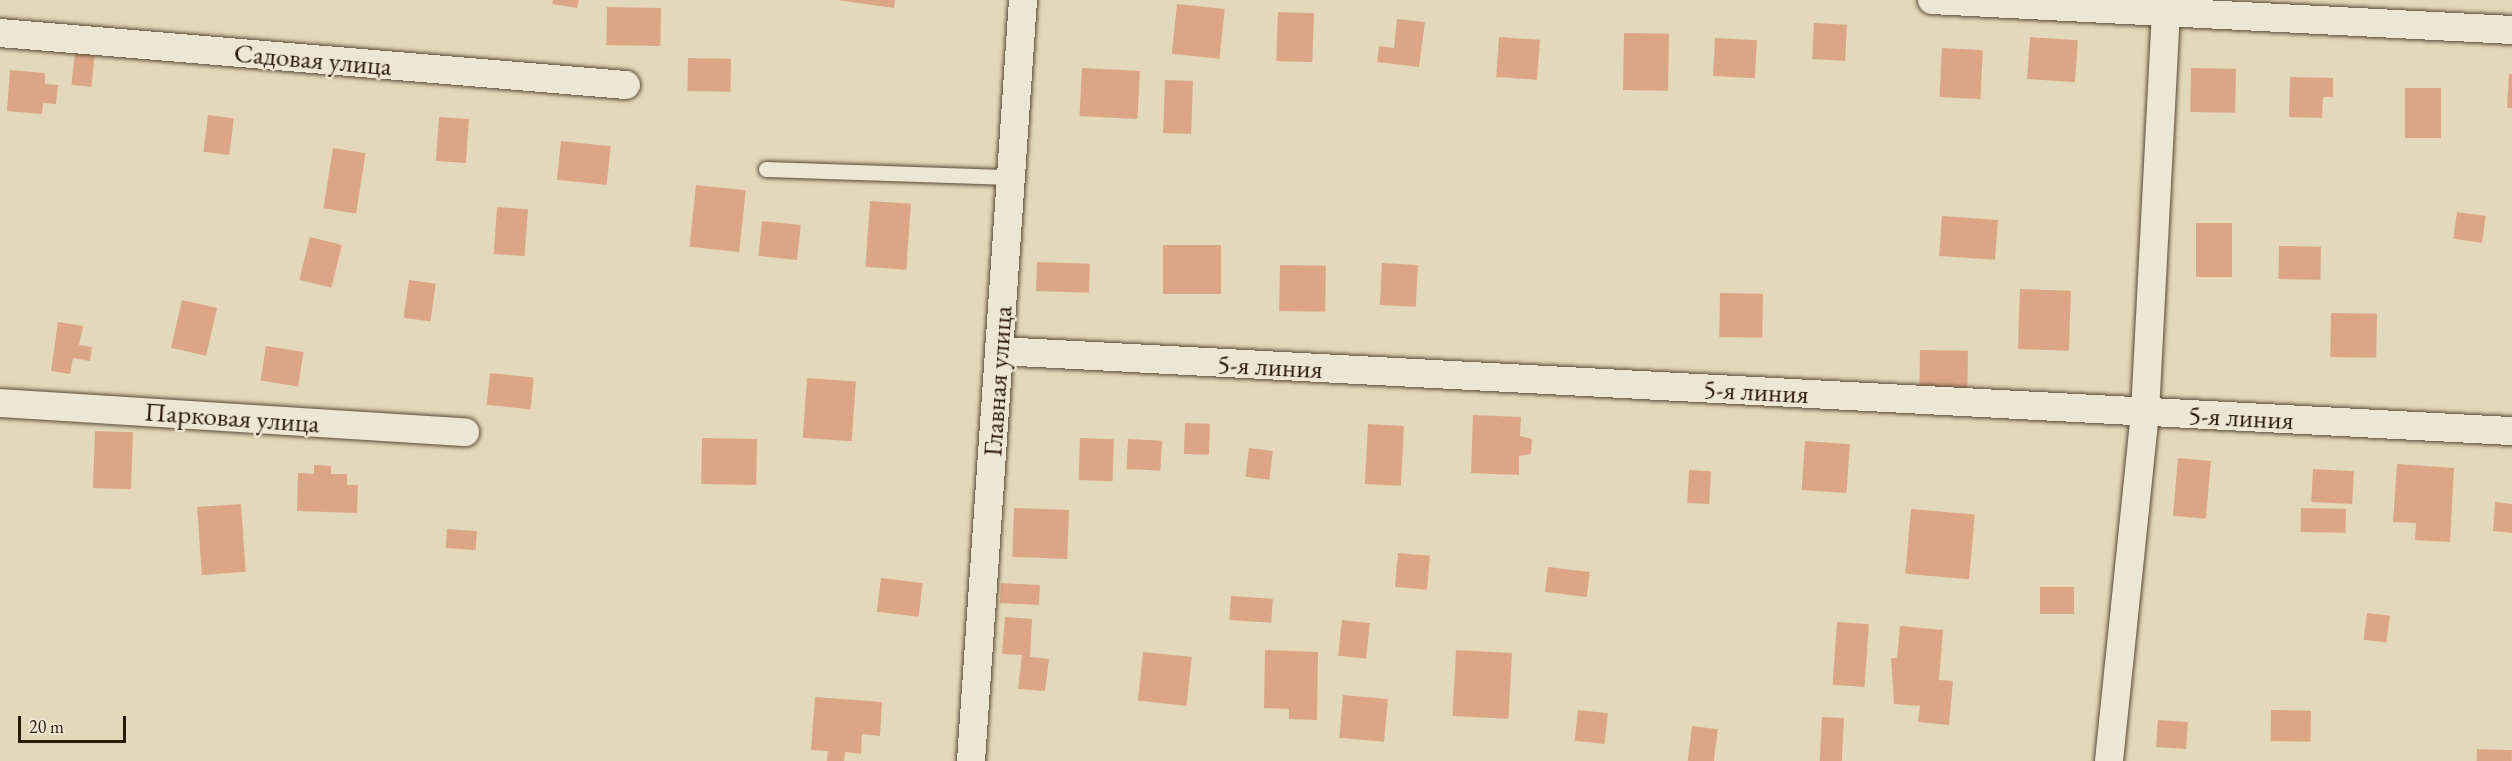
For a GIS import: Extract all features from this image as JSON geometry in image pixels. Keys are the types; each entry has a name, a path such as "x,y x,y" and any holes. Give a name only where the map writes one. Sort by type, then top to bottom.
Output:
{"street":[{"name":"Главная улица","path":"971,761 1023,0"},
{"path":"1932,0 2512,30"},
{"path":"2109,761 2145,412 2166,12"},
{"name":"Садовая улица","path":"0,33 626,85"},
{"name":"5-я линия","path":"999,351 2512,431"},
{"name":"Парковая улица","path":"0,403 465,432"}],"lane":[{"path":"766,169 1011,177"}],"building":[{"path":"553,0 579,0 577,8 552,4"},
{"path":"837,0 895,0 894,8"},
{"path":"1177,4 1225,9 1220,59 1172,54"},
{"path":"607,7 661,8 660,46 606,45"},
{"path":"1278,12 1314,13 1312,62 1276,61"},
{"path":"1397,19 1425,22 1419,67 1377,62 1379,46 1394,48"},
{"path":"1814,23 1847,25 1845,61 1812,59"},
{"path":"1624,33 1669,34 1668,91 1623,90"},
{"path":"1499,37 1540,40 1537,80 1496,77"},
{"path":"2030,37 2078,40 2075,82 2027,79"},
{"path":"1715,38 1757,40 1755,78 1713,76"},
{"path":"1942,48 1983,50 1980,99 1939,97"},
{"path":"75,51 95,53 91,87 71,85"},
{"path":"688,58 731,59 730,92 687,91"},
{"path":"1082,68 1140,71 1137,119 1079,116"},
{"path":"2191,68 2236,69 2235,113 2190,112"},
{"path":"10,70 45,73 45,84 58,85 56,104 43,103 42,114 7,111"},
{"path":"2509,74 2512,74 2512,108 2507,108"},
{"path":"2290,77 2333,78 2333,97 2323,97 2322,118 2289,117"},
{"path":"1165,80 1193,81 1191,134 1163,133"},
{"path":"2405,88 2441,88 2441,138 2405,138"},
{"path":"208,115 234,118 229,155 203,152"},
{"path":"439,117 469,119 466,163 436,161"},
{"path":"561,141 611,146 607,185 557,180"},
{"path":"333,148 366,153 356,213 323,208"},
{"path":"696,185 746,190 739,252 690,247"},
{"path":"870,201 911,204 906,270 865,267"},
{"path":"497,207 528,209 525,256 494,254"},
{"path":"2457,212 2486,216 2482,243 2453,239"},
{"path":"1942,216 1998,220 1995,260 1939,256"},
{"path":"762,221 801,225 797,260 758,256"},
{"path":"2196,223 2232,223 2232,277 2196,277"},
{"path":"310,237 342,245 331,288 299,280"},
{"path":"1163,245 1221,245 1221,294 1163,294"},
{"path":"2279,246 2321,247 2320,280 2278,279"},
{"path":"1037,262 1090,264 1089,293 1036,291"},
{"path":"1382,263 1418,265 1416,307 1380,305"},
{"path":"1280,265 1326,266 1325,312 1279,311"},
{"path":"409,280 436,284 430,321 404,318"},
{"path":"2020,289 2071,291 2069,351 2018,349"},
{"path":"1720,293 1763,294 1762,338 1719,337"},
{"path":"182,300 217,308 206,356 171,348"},
{"path":"2331,313 2377,314 2376,358 2330,357"},
{"path":"58,322 83,326 79,345 92,347 90,361 73,358 70,374 51,371"},
{"path":"266,346 304,352 298,387 261,381"},
{"path":"1920,350 1968,351 1967,397 1919,396"},
{"path":"490,373 534,378 530,409 487,405"},
{"path":"807,378 856,381 852,441 803,438"},
{"path":"1473,415 1521,417 1520,436 1532,439 1531,454 1519,456 1519,475 1471,473"},
{"path":"1185,423 1210,424 1209,455 1184,454"},
{"path":"1368,424 1404,426 1401,486 1365,484"},
{"path":"95,431 133,432 131,489 93,488"},
{"path":"702,438 757,439 756,485 701,484"},
{"path":"1080,438 1114,439 1113,481 1079,480"},
{"path":"1128,439 1162,441 1160,471 1126,469"},
{"path":"1805,441 1850,444 1846,493 1802,490"},
{"path":"1249,448 1273,451 1269,480 1245,477"},
{"path":"2178,458 2211,461 2206,519 2173,516"},
{"path":"2397,464 2454,468 2450,542 2415,540 2416,523 2393,522"},
{"path":"314,465 331,466 331,474 347,474 347,485 358,485 357,513 297,511 298,473 314,474"},
{"path":"2313,469 2354,471 2352,504 2311,502"},
{"path":"1689,470 1711,471 1709,504 1687,503"},
{"path":"2495,502 2512,504 2512,533 2493,531"},
{"path":"241,504 246,572 202,575 197,507"},
{"path":"1014,508 1069,510 1067,559 1012,557"},
{"path":"2301,508 2346,509 2346,533 2301,532"},
{"path":"1911,509 1975,515 1969,579 1905,574"},
{"path":"447,529 477,531 476,550 446,548"},
{"path":"1398,553 1430,556 1427,590 1395,587"},
{"path":"1548,567 1590,572 1587,597 1545,592"},
{"path":"881,578 923,583 919,617 877,612"},
{"path":"1001,583 1040,585 1039,605 1000,603"},
{"path":"2040,587 2074,587 2074,614 2040,614"},
{"path":"1231,596 1273,599 1271,623 1229,620"},
{"path":"2367,613 2390,616 2387,643 2364,640"},
{"path":"1005,617 1032,619 1030,657 1049,659 1045,691 1018,689 1022,655 1002,654"},
{"path":"1342,620 1370,623 1366,659 1338,656"},
{"path":"1837,622 1869,624 1865,687 1833,685"},
{"path":"1900,626 1943,630 1939,680 1953,681 1949,725 1918,722 1920,706 1894,704 1891,658 1897,658"},
{"path":"1265,650 1318,652 1317,720 1289,719 1289,709 1264,708"},
{"path":"1456,650 1512,653 1508,719 1453,716"},
{"path":"1143,652 1192,657 1187,706 1138,701"},
{"path":"1343,695 1388,699 1384,742 1339,738"},
{"path":"815,697 882,702 880,736 862,734 861,754 845,752 844,761 827,761 828,751 811,750"},
{"path":"1578,710 1608,713 1605,744 1575,741"},
{"path":"2271,710 2311,711 2310,742 2270,741"},
{"path":"1822,717 1844,718 1842,761 1820,761"},
{"path":"2158,720 2188,722 2186,749 2156,747"},
{"path":"1692,726 1718,729 1714,761 1688,761"},
{"path":"2477,749 2512,750 2512,761 2477,761"}]}
